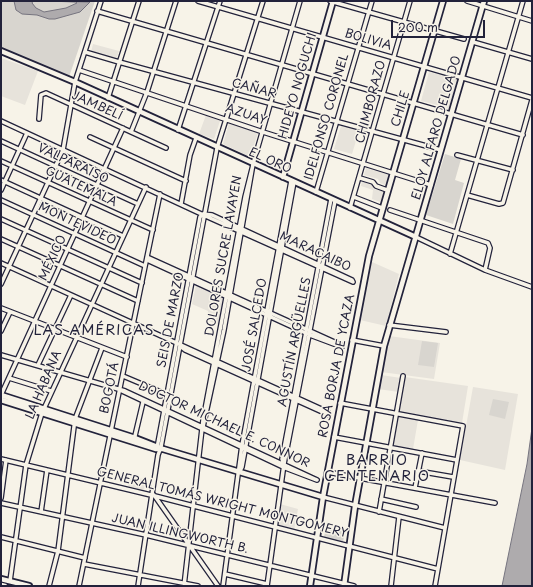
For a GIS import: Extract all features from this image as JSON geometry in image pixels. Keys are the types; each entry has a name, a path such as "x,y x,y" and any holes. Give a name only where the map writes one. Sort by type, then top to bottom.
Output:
{"main road":[{"name":"HIDEYO NOGUCHI","path":"283,177 332,1"},
{"name":"CHILE","path":"380,222 387,190 425,67 443,1"},
{"name":"ELOY ALFARO DELGADO","path":"344,585 355,506 384,346 484,3"},
{"name":"EL ORO","path":"1,51 74,82 416,237"},
{"name":"ROSA BORJA DE YCAZA","path":"310,586 327,472 352,340 370,256 380,222"},
{"path":"1,395 42,411"},
{"path":"1,400 42,411 159,449 198,459 323,497"},
{"path":"1,579 28,586"},
{"path":"1,585 6,586"}],"street":[{"path":"1,284 63,150 74,82 101,1"},
{"path":"108,98 138,1"},
{"path":"131,132 140,112 154,72 176,1"},
{"name":"BOLIVIA","path":"198,1 462,77 532,100"},
{"path":"178,130 220,1"},
{"name":"SEIS DE MARZO","path":"139,584 159,449 198,243 200,217 203,214 217,148 263,1"},
{"name":"DOLORES SUCRE LAVAYEN","path":"184,584 203,420 229,296 251,167 272,104 300,1"},
{"path":"332,1 464,39"},
{"name":"IDELFONSO CORONEL","path":"316,192 372,1"},
{"name":"CHIMBORAZO","path":"350,208 360,178 410,1"},
{"path":"467,1 484,3 532,21"},
{"path":"450,254 523,1"},
{"path":"97,11 246,56 523,135"},
{"path":"473,42 532,59"},
{"name":"CAÑAR","path":"85,52 193,83 441,150"},
{"name":"AZUAY","path":"79,70 263,132 431,185"},
{"name":"JAMBELÍ","path":"39,119 41,96 43,94 70,104 166,148"},
{"path":"467,195 499,204 502,204 505,200 532,100"},
{"name":"MARACAIBO","path":"1,121 280,249 352,280 353,282 321,267"},
{"name":"MÉXICO","path":"1,395 123,128"},
{"path":"1,190 3,181 13,166 27,134"},
{"path":"90,137 186,181"},
{"path":"181,204 190,155 196,138"},
{"name":"VALPARAISO","path":"1,141 138,204"},
{"path":"457,155 513,170"},
{"name":"GUATEMALA","path":"1,161 153,230"},
{"path":"360,178 373,182 376,186 387,190"},
{"path":"3,181 123,236"},
{"name":"JOSÉ SALCEDO","path":"223,586 239,472 293,182"},
{"name":"LA HABANA","path":"10,581 26,465 42,411 75,337 146,187"},
{"name":"BOGOTÁ","path":"79,586 160,194"},
{"path":"354,197 382,208"},
{"name":"MONTEVIDEO","path":"1,200 146,266"},
{"name":"AGUSTÍN ARGÜELLES","path":"267,585 280,484 284,465 282,459 289,433 309,333 333,200"},
{"path":"390,210 488,243 490,248 485,270"},
{"path":"1,219 142,283"},
{"name":"EL ORO","path":"416,237 485,270 532,287"},
{"path":"1,239 138,301"},
{"path":"147,259 168,268 191,279 229,296 309,333 342,348 341,345 309,333"},
{"path":"1,263 178,345 185,350 216,362 329,415 328,412 296,399"},
{"path":"38,366 71,295"},
{"path":"1,308 127,357"},
{"path":"1,330 10,312"},
{"path":"390,325 446,332"},
{"path":"352,340 384,346"},
{"path":"49,586 58,551 74,421 102,348"},
{"name":"DOCTOR MICHAEL E. CONNOR","path":"1,355 120,390 317,480 284,465"},
{"path":"123,376 169,395"},
{"path":"379,512 403,376"},
{"path":"9,378 51,391"},
{"name":"DOCTOR MICHAEL E. CONNOR","path":"120,390 143,402 166,410"},
{"path":"134,440 143,402"},
{"path":"340,403 463,426 435,586"},
{"path":"334,437 457,460"},
{"path":"414,488 422,453"},
{"name":"GENERAL TOMÁS WRIGHT MONTGOMERY","path":"1,459 152,494 193,506 438,569"},
{"path":"1,498 6,460"},
{"path":"41,512 47,470"},
{"path":"418,471 453,477"},
{"path":"327,472 450,496 495,503"},
{"path":"152,494 218,586"},
{"path":"323,497 399,518 445,528"},
{"path":"381,499 416,507"},
{"name":"JUAN ILLINGWORTH B.","path":"1,503 146,535 344,585 354,586"},
{"path":"391,586 399,518"},
{"path":"1,537 85,558"},
{"path":"84,564 198,586"},
{"path":"225,574 267,585"}],"shaded area":[{"path":"1,1 95,1 69,77 1,47"},
{"path":"14,1 33,1 32,3 36,8 44,12 66,8 77,3 47,1 90,2 80,12 55,19 49,19 37,15 22,14 16,10"},
{"path":"93,44 119,51 116,60 91,52"},
{"path":"1,58 38,71 25,105 1,96"},
{"path":"429,72 457,79 449,108 421,101"},
{"path":"206,115 220,121 214,139 199,134"},
{"path":"229,123 258,133 250,157 223,144"},
{"path":"341,126 359,131 352,154 334,149"},
{"path":"445,154 461,159 455,180 464,183 453,224 426,215"},
{"path":"366,168 390,175 388,183 385,185 380,183 378,179 364,175"},
{"path":"362,181 372,185 374,189 386,192 383,203 372,199 373,190 361,186"},
{"path":"372,262 399,274 386,326 360,320"},
{"path":"196,285 224,297 219,325 207,320 208,311 192,304"},
{"path":"389,336 440,343 434,379 381,372"},
{"path":"422,341 438,343 434,367 418,365"},
{"path":"381,375 401,378 399,392 378,389"},
{"path":"405,377 468,386 462,423 399,412"},
{"path":"473,387 518,394 505,470 460,460"},
{"path":"493,399 509,402 505,419 489,415"},
{"path":"398,416 418,420 413,449 392,447"},
{"path":"532,428 532,586 502,586 527,464"},
{"path":"131,476 147,480 144,490 128,486"},
{"path":"280,504 298,509 294,530 276,525"},
{"path":"326,527 345,532 343,542 324,537"}],"district":[{"name":"LAS AMÉRICAS","path":"94,331"},
{"name":"BARRIO CENTENARIO","path":"377,470"}]}
